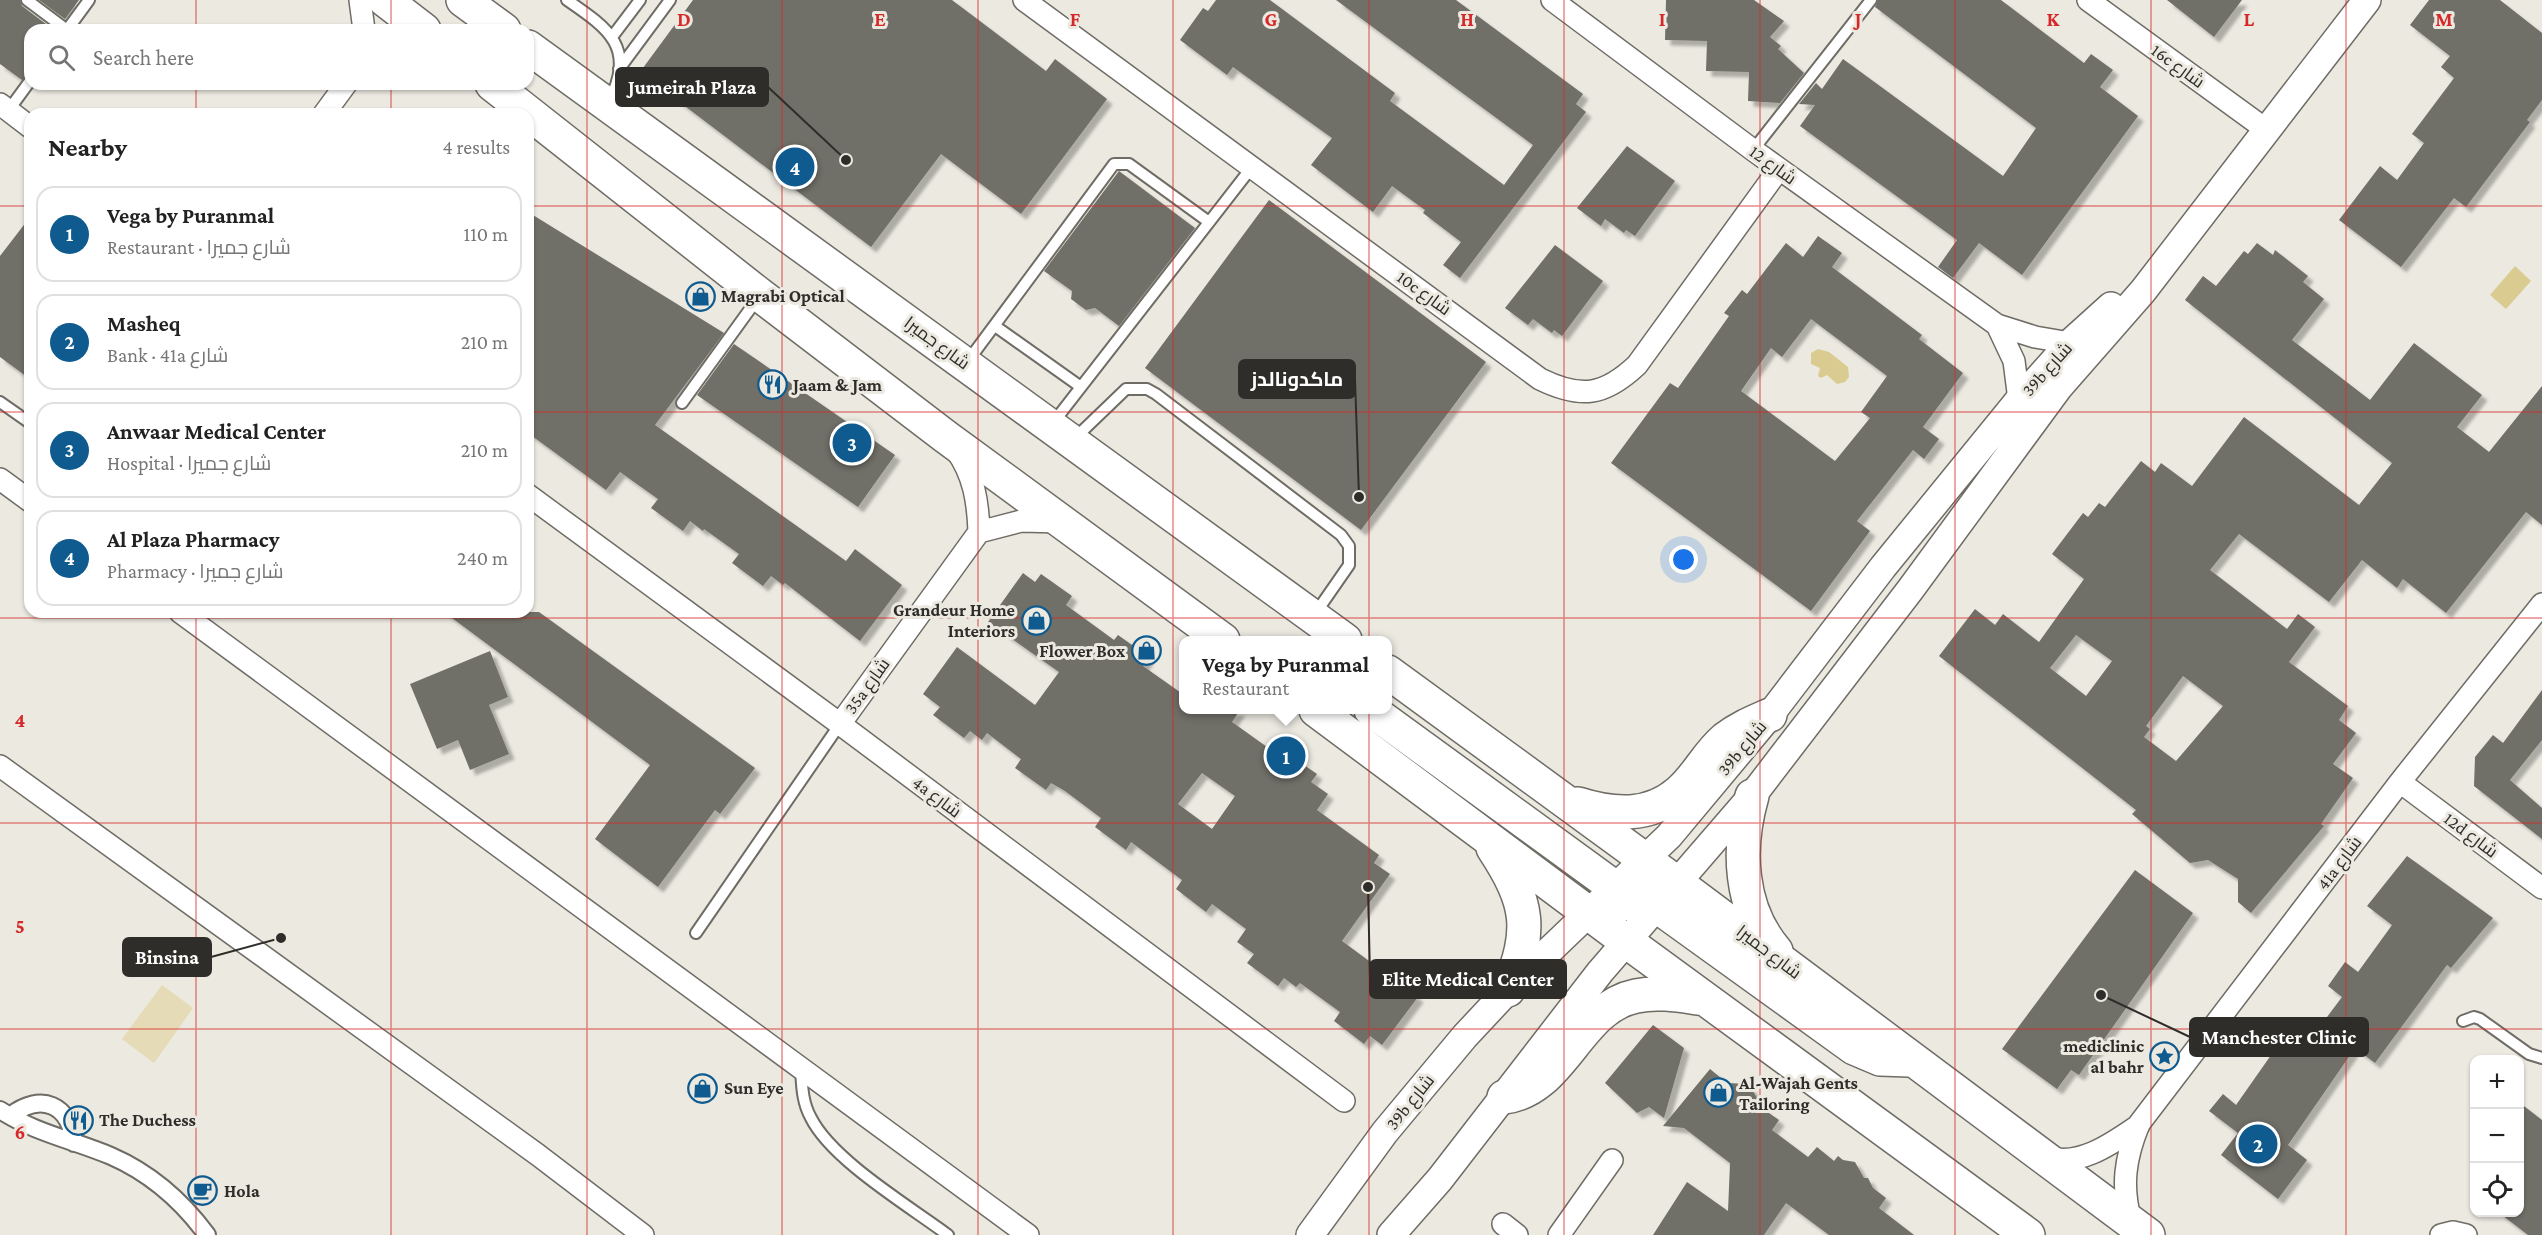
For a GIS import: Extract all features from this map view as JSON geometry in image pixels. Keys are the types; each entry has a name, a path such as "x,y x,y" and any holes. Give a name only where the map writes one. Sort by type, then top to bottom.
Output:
{"main road":[{"path":"385,0 416,24"},
{"path":"463,0 496,24"},
{"name":"شارع جميرا","path":"534,51 1339,636"},
{"path":"500,90 522,108"},
{"path":"534,117 760,295 946,437 1218,636"},
{"name":"شارع جميرا","path":"1392,675 1644,859 1667,894 1795,972 2140,1228"},
{"path":"1321,714 1588,913 2028,1235"},
{"path":"1376,714 1614,887 1667,894 1854,1048 1880,1059 1913,1060"},
{"path":"1564,800 1621,814 1642,811 1662,804 1680,792 1723,741 1747,725 1770,715"},
{"path":"1752,796 1744,822 1744,877 1753,912 1771,945 1795,972"},
{"path":"1483,834 1511,876 1524,915 1525,936 1521,957 1508,990"},
{"path":"1588,913 1667,894"},
{"path":"1504,1097 1515,1096 1535,1086 1605,1010 1625,999 1649,994 1706,999"}],"street":[{"path":"360,0 363,24"},
{"name":"10c شارع","path":"1024,0 1540,379 1564,391 1591,392 1617,383 1637,365 1779,169"},
{"name":"شارع 12","path":"1552,0 1779,169 1997,325 2035,337 2070,343"},
{"name":"16c شارع","path":"2088,0 2268,131"},
{"name":"39b شارع","path":"1391,1235 1440,1179 1626,941 1752,796 1910,590 2059,387 2170,257 2367,0"},
{"path":"328,108 342,90"},
{"path":"4,108 24,123"},
{"name":"39b شارع","path":"1310,1235 1346,1184 1424,1083 1508,990 1669,836 1770,715 1883,567 2019,400 2070,343 2170,257"},
{"name":"شارع 12","path":"1997,325 2014,361 2019,400"},
{"path":"946,437 962,458 972,481 978,506 979,532 1021,521 1064,522"},
{"path":"0,479 24,497"},
{"name":"4a شارع","path":"534,499 840,724 1344,1101"},
{"name":"35a شارع","path":"840,724 979,532"},
{"name":"41a شارع","path":"2140,1228 2126,1204 2125,1166 2139,1124 2400,782 2542,604"},
{"path":"188,618 1028,1235"},
{"path":"0,766 538,1155 643,1235"},
{"name":"12d شارع","path":"2400,782 2542,888"},
{"path":"5,1113 36,1104 54,1106 64,1113 72,1126 74,1143"},
{"path":"5,1113 36,1131 111,1156 160,1185 177,1200 207,1235"},
{"name":"41a شارع","path":"2040,1154 2057,1161 2078,1157 2099,1150 2139,1124"},
{"path":"1559,1235 1612,1160"},
{"path":"2441,1235 2453,1232 2466,1235"}],"lane":[{"path":"27,0 59,24"},
{"path":"71,24 89,0"},
{"path":"567,0 603,25 612,37 619,57 619,69 608,105"},
{"path":"612,37 640,0"},
{"path":"619,69 670,0"},
{"path":"1753,150 1871,0"},
{"path":"4,108 24,87"},
{"path":"966,364 1114,164 1130,164 1209,222"},
{"path":"1062,433 1081,387 1252,167"},
{"path":"682,403 760,295"},
{"path":"995,326 1081,387"},
{"path":"1062,433 1126,389 1147,389 1156,394 1341,535 1349,546 1349,565 1313,617"},
{"path":"0,402 24,419"},
{"path":"696,933 840,724"},
{"path":"2463,1020 2474,1017 2480,1019 2529,1054 2542,1058"},
{"path":"801,1068 802,1092 809,1116 822,1137 840,1154 948,1235"}],"shaded area":[{"path":"2515,266 2531,281 2506,309 2490,295"},
{"path":"1818,349 1829,352 1848,367 1849,377 1845,382 1837,384 1827,375 1821,378 1818,376 1820,368 1811,364 1811,353"},
{"path":"162,985 193,1008 154,1063 122,1039"}],"building":[{"path":"0,0 20,0 22,6 46,24 24,24 24,78 22,80 0,64"},
{"path":"39,0 79,0 65,19"},
{"path":"693,0 952,0 1046,71 1055,59 1107,99 1021,214 941,154 871,247 640,72"},
{"path":"1216,0 1270,0 1395,93 1390,101 1504,185 1533,145 1336,0 1456,0 1583,94 1576,104 1586,112 1460,278 1443,265 1461,242 1423,213 1425,210 1392,186 1373,212 1311,165 1332,138 1233,67 1227,75 1180,40 1203,8 1208,11"},
{"path":"1666,0 1754,0 1784,21 1770,37 1781,46 1778,49 1804,73 1780,103 1748,101 1749,72 1706,71 1707,41 1665,40"},
{"path":"1878,0 2001,0 2084,63 2091,54 2113,70 2100,87 2138,116 2022,275 1979,243 1953,278 1938,267 1957,240 1800,126 1815,105 1799,104 1816,83 1822,89 1843,59 2003,176 2036,128 1875,7"},
{"path":"2167,0 2242,0 2214,37"},
{"path":"2429,0 2500,0 2542,33 2542,100 2527,120 2530,122 2466,207 2454,198 2401,267 2339,220 2380,166 2397,180 2424,143 2412,134 2454,78 2441,67 2450,56 2410,25"},
{"path":"1627,146 1675,181 1635,236 1626,230 1624,233 1605,219 1601,226 1577,208"},
{"path":"1119,171 1195,228 1119,326 1095,308 1086,310 1071,299 1072,291 1044,271"},
{"path":"1269,200 1486,362 1361,530 1145,368"},
{"path":"534,216 724,333 655,425 846,561 855,549 902,585 860,641 785,583 783,585 771,576 763,586 732,563 739,554 704,529 703,531 690,521 683,531 651,508 658,499 620,472 606,490 534,437"},
{"path":"24,225 24,375 0,357 0,256"},
{"path":"1818,236 1842,253 1832,267 1922,335 1919,339 1963,373 1923,427 1939,439 1924,459 1913,450 1857,521 1870,531 1811,611 1611,463 1670,383 1678,388 1729,316 1724,313 1742,290 1747,294 1786,243 1803,257","holes":["1811,319 1887,376 1861,412 1870,418 1835,461 1741,391 1771,348 1782,357"]},
{"path":"2257,243 2273,255 2275,250 2308,276 2303,282 2324,299 2292,340 2370,400 2414,343 2482,395 2457,427 2489,452 2542,386 2542,525 2526,512 2446,613 2403,579 2397,588 2362,560 2329,602 2239,534 2210,570 2287,629 2298,614 2315,627 2289,662 2348,706 2339,720 2356,733 2333,764 2353,778 2321,824 2324,826 2251,913 2238,902 2238,879 2208,860 2190,863 2132,814 2136,810 1939,656 1975,609 1995,625 2003,614 2039,642 2084,579 2052,554 2083,513 2088,517 2099,503 2105,507 2141,461 2155,472 2161,463 2192,486 2244,417 2359,505 2392,463 2185,300 2203,276 2216,286 2244,251 2248,254","holes":["2076,635 2112,661 2086,696 2050,668","2183,676 2223,706 2176,761 2144,737 2150,729 2146,726"]},
{"path":"1555,245 1603,281 1562,336 1554,330 1552,333 1533,319 1528,325 1505,308"},
{"path":"734,344 895,455 858,507 697,395"},
{"path":"1023,573 1035,582 1041,574 1072,596 1066,605 1114,640 1118,635 1149,657 1143,666 1179,691 1179,714 1237,714 1232,722 1281,757 1285,752 1317,774 1311,782 1328,794 1317,810 1379,855 1374,863 1390,874 1342,941 1418,997 1382,1045 1370,1036 1364,1044 1334,1021 1340,1012 1300,983 1296,987 1284,978 1278,986 1247,963 1254,954 1237,942 1246,929 1212,904 1206,912 1176,889 1182,880 1131,842 1126,850 1095,827 1101,818 1065,791 1051,783 1046,790 1015,768 1021,759 987,733 982,740 970,731 964,738 933,715 940,707 923,694 957,647 1035,705 1059,672 988,622","holes":["1202,773 1235,796 1212,829 1178,804"]},
{"path":"534,612 539,612 755,768 720,814 715,810 658,887 595,839 650,765 452,618 534,618"},
{"path":"490,651 508,697 489,705 509,754 470,770 458,740 437,749 410,684"},
{"path":"2542,690 2542,740 2510,780 2542,808 2542,839 2474,786 2475,757 2493,735 2503,743"},
{"path":"2407,856 2493,918 2451,968 2447,965 2375,1063 2355,1048 2288,1145 2307,1160 2278,1199 2221,1155 2238,1133 2209,1111 2223,1094 2236,1105 2290,1028 2309,1041 2342,997 2328,986 2345,962 2358,972 2392,925 2367,906"},
{"path":"2135,870 2193,913 2079,1075 2071,1070 2057,1089 2002,1049"},
{"path":"1653,1025 1684,1048 1664,1118 1649,1107 1637,1113 1605,1083"},
{"path":"1710,1069 1727,1083 1748,1084 1766,1111 1779,1120 1772,1130 1808,1157 1817,1147 1834,1161 1838,1156 1843,1160 1855,1162 1864,1178 1868,1178 1873,1188 1886,1198 1879,1208 1914,1235 1829,1235 1786,1203 1764,1235 1653,1235 1687,1182 1728,1211 1730,1163 1684,1128 1663,1126"},
{"path":"2524,1106 2542,1120 2542,1235 2528,1235 2505,1217 2524,1217"}],"place":[{"name":"Jumeirah Plaza","path":"846,160"},
{"name":"Al Plaza Pharmacy","path":"795,167"},
{"name":"Magrabi Optical","path":"700,296"},
{"name":"Jaam & Jam","path":"772,385"},
{"name":"Anwaar Medical Center","path":"852,443"},
{"name":"ماكدونالدز","path":"1359,497"},
{"name":"Grandeur Home Interiors","path":"1036,620"},
{"name":"Flower Box","path":"1146,651"},
{"name":"Vega by Puranmal","path":"1286,756"},
{"name":"Elite Medical Center","path":"1368,887"},
{"name":"Binsina","path":"281,938"},
{"name":"Manchester Clinic","path":"2101,995"},
{"name":"mediclinic al bahr","path":"2165,1056"},
{"name":"Sun Eye","path":"703,1088"},
{"name":"Al-Wajah Gents Tailoring","path":"1718,1093"},
{"name":"The Duchess","path":"78,1120"},
{"name":"Masheq","path":"2258,1144"},
{"name":"Hola","path":"203,1191"}]}
